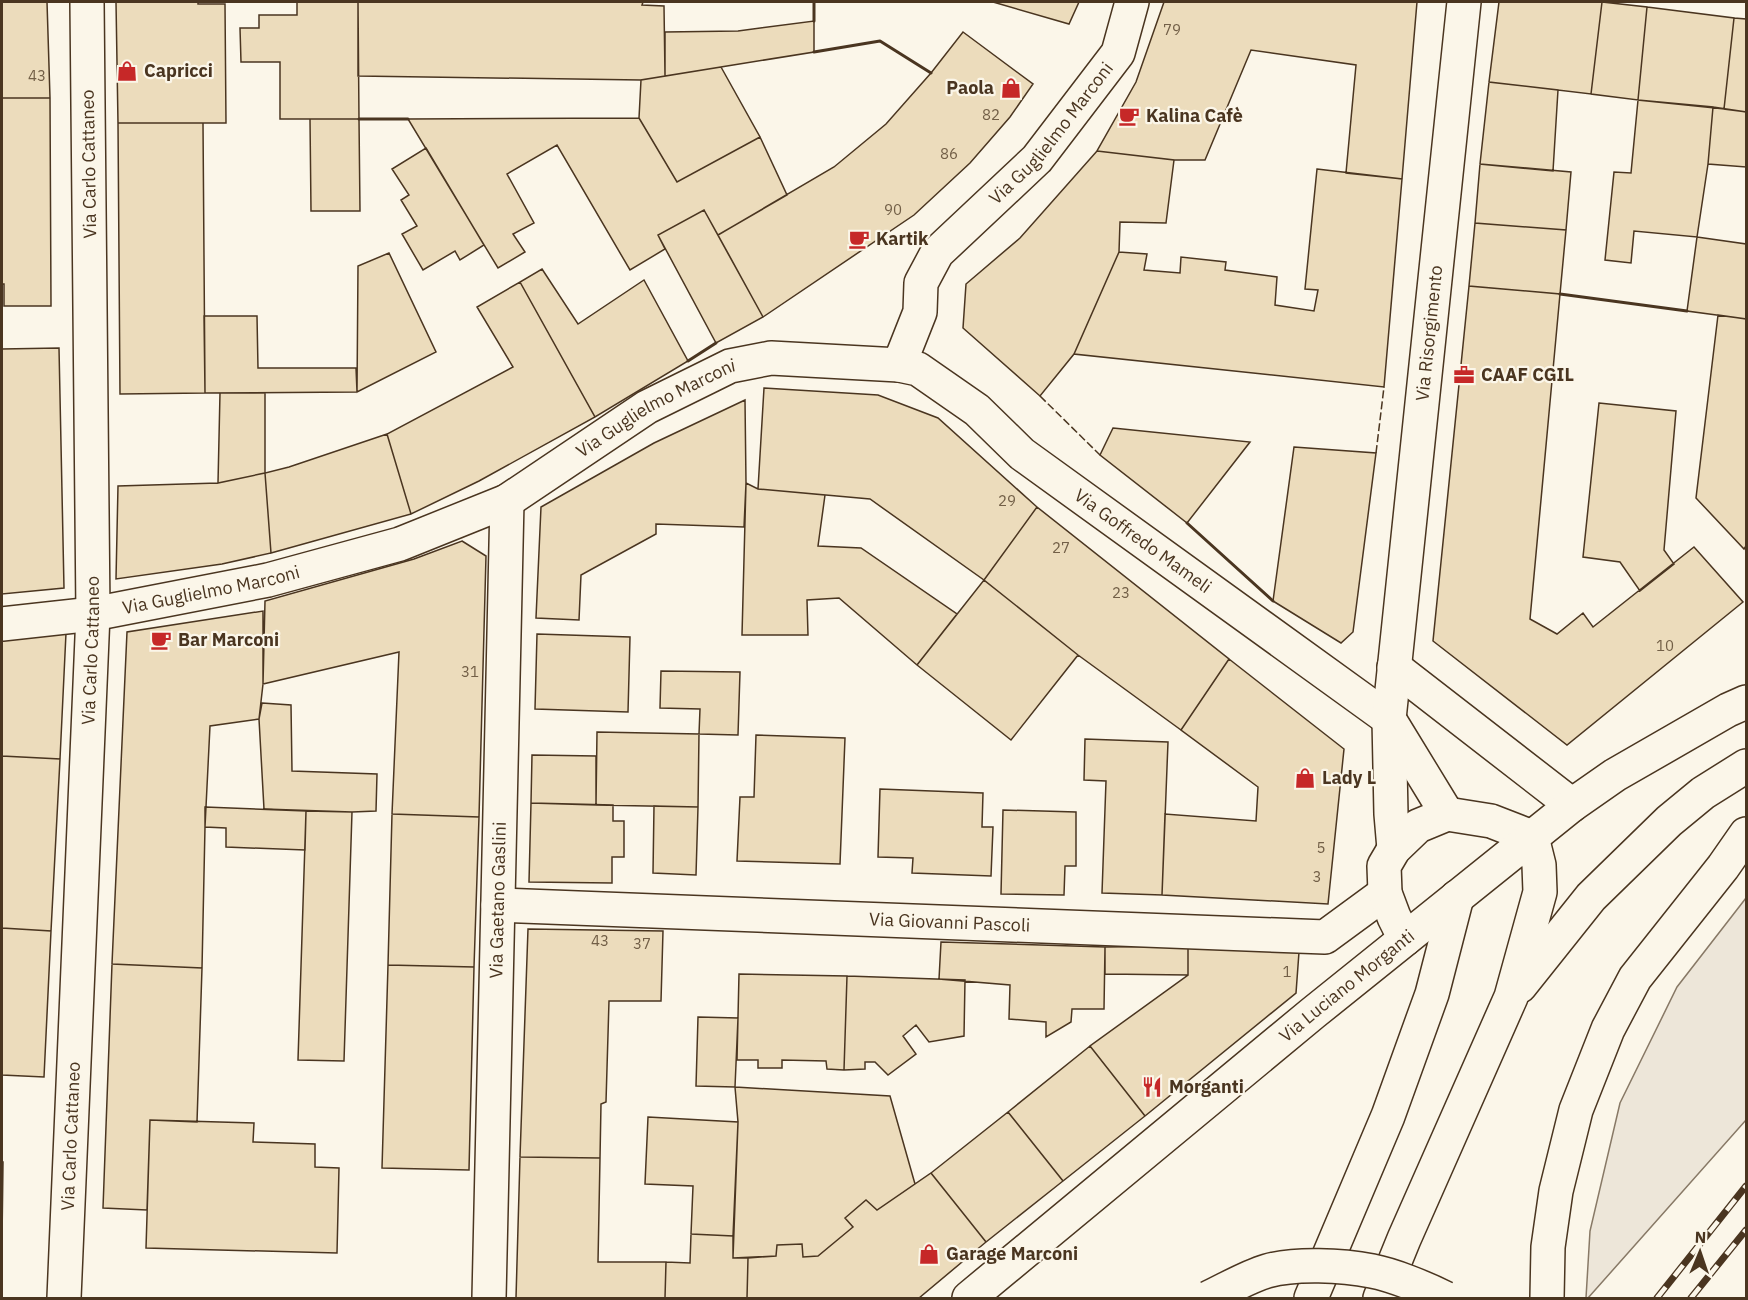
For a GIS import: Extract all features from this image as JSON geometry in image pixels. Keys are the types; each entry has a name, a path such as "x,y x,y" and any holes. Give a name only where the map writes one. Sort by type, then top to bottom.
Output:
{"street":[{"name":"Via Carlo Cattaneo","path":"64,1299 93,614 87,2"},
{"name":"Via Guglielmo Marconi","path":"2,624 93,614 279,577 400,544 507,501 647,407 730,366 771,358 899,364 920,312 921,283 937,253 1037,159 1118,53 1132,2"},
{"name":"Via Risorgimento","path":"1394,849 1389,719 1464,2"},
{"name":"Via Goffredo Mameli","path":"899,364 918,369 976,410 1022,454 1389,719"},
{"name":"Via Gaetano Gaslini","path":"489,1299 507,501"},
{"path":"1394,667 1572,805"},
{"name":"Via Luciano Morganti","path":"969,1299 1405,939 1572,805 1615,775 1746,702"},
{"path":"1380,1299 1404,1239 1511,997 1540,892 1539,865 1532,837 1491,821 1447,814 1389,719"},
{"path":"1511,997 1591,897 1669,821 1703,793 1746,766"},
{"name":"Via Risorgimento","path":"1432,994 1394,917 1385,893 1384,866 1394,849 1418,826 1447,814"},
{"path":"1547,1299 1548,1247 1556,1191 1576,1110 1608,1029 1635,978 1746,834"},
{"name":"Via Giovanni Pascoli","path":"498,905 1325,937 1385,893"},
{"path":"1311,1299 1388,1116 1432,994 1457,897"},
{"path":"1208,1299 1265,1272 1289,1266 1373,1271 1426,1289 1445,1299"}],"shaded area":[{"path":"1746,898 1746,1120 1586,1298 1590,1231 1620,1103 1677,987"}],"building":[{"path":"2,2 47,2 50,98 2,98"},
{"path":"116,2 225,4 226,123 118,123"},
{"path":"297,2 358,2 359,119 280,119 280,62 241,62 240,28 259,28 259,15 297,15"},
{"path":"358,2 643,2 642,5 664,6 665,76 641,80 358,76"},
{"path":"993,2 1079,2 1069,24"},
{"path":"1164,2 1417,2 1402,179 1346,173 1356,65 1251,50 1205,160 1174,160 1097,151 1136,82"},
{"path":"1499,2 1602,2 1591,94 1489,82"},
{"path":"1602,2 1647,7 1638,100 1591,94"},
{"path":"1647,7 1734,18 1724,109 1638,100"},
{"path":"1734,18 1746,19 1746,112 1724,109"},
{"path":"814,21 814,52 665,76 665,32 738,31"},
{"path":"963,32 1033,84 1010,117 970,163 914,215 763,317 718,235 834,167 886,124"},
{"path":"721,67 760,137 677,182 639,118 641,80"},
{"path":"1489,82 1558,90 1553,171 1480,164"},
{"path":"2,98 50,98 51,306 4,306"},
{"path":"1638,100 1713,107 1708,164 1697,237 1634,231 1631,263 1605,260 1614,172 1631,173"},
{"path":"1713,107 1746,112 1746,167 1708,164"},
{"path":"639,118 677,182 760,137 787,195 718,235 704,210 658,235 665,249 630,270 557,145 507,174 534,223 513,234 525,252 498,268 408,119"},
{"path":"310,119 359,119 360,211 311,211"},
{"path":"118,123 203,123 205,393 120,394"},
{"path":"426,148 484,245 460,260 455,251 423,270 402,234 417,226 401,200 409,195 392,169"},
{"path":"1097,151 1174,160 1166,223 1120,222 1119,252 1074,354 1040,396 963,328 966,284 1020,238"},
{"path":"1480,164 1571,172 1566,230 1475,223"},
{"path":"1317,169 1402,179 1384,387 1074,354 1119,252 1147,254 1144,270 1180,273 1181,257 1226,262 1225,270 1277,277 1275,305 1314,311 1318,290 1305,289"},
{"path":"704,210 763,317 716,343 658,235"},
{"path":"1475,223 1566,230 1560,294 1469,286"},
{"path":"1697,237 1746,244 1746,319 1687,311"},
{"path":"389,253 436,352 357,392 358,266"},
{"path":"542,269 578,324 644,280 688,361 595,417 520,282"},
{"path":"520,282 595,417 479,481 411,514 387,434 513,367 477,307"},
{"path":"1469,286 1560,294 1530,619 1557,634 1583,613 1593,627 1694,547 1743,602 1567,745 1433,641"},
{"path":"1718,315 1746,319 1746,546 1744,549 1696,498"},
{"path":"204,316 257,316 258,368 356,368 357,392 205,393"},
{"path":"59,348 64,588 2,594 2,349"},
{"path":"764,388 878,395 938,418 1037,507 984,580 870,499 758,489"},
{"path":"220,393 265,393 265,473 218,483"},
{"path":"745,400 744,527 656,524 656,534 581,575 579,620 536,618 541,507 654,443"},
{"path":"1599,403 1676,411 1664,550 1674,564 1640,591 1620,562 1583,557"},
{"path":"1113,428 1250,442 1187,523 1100,455"},
{"path":"387,434 411,514 271,553 265,473"},
{"path":"1294,447 1376,453 1353,632 1341,643 1273,601"},
{"path":"265,473 271,553 222,564 116,579 118,486 218,483"},
{"path":"746,483 758,489 825,495 818,546 861,548 957,614 917,665 839,598 807,600 808,635 742,635"},
{"path":"1037,507 1229,659 1181,730 1078,655 984,580"},
{"path":"462,541 486,556 479,817 392,814 399,652 263,684 265,601 414,559"},
{"path":"984,580 1078,655 1011,740 917,665"},
{"path":"263,611 263,684 259,719 210,726 202,968 112,964 127,632"},
{"path":"66,633 60,759 2,756 2,640"},
{"path":"537,634 630,637 628,712 535,709"},
{"path":"1229,659 1344,749 1328,904 1162,895 1165,814 1256,821 1258,787 1181,730"},
{"path":"661,671 740,672 738,735 699,734 700,709 660,708"},
{"path":"262,703 291,705 292,771 377,774 376,811 264,809 259,719"},
{"path":"597,732 699,734 698,807 596,805"},
{"path":"756,735 845,738 840,864 737,861 740,797 754,797"},
{"path":"1085,739 1168,742 1162,895 1102,893 1106,781 1084,780"},
{"path":"532,755 596,756 596,805 531,803"},
{"path":"2,756 60,759 51,931 2,928"},
{"path":"880,789 983,793 982,827 993,827 991,876 912,873 913,858 878,857"},
{"path":"531,803 613,805 613,821 624,821 624,857 612,857 612,883 529,882"},
{"path":"654,806 698,807 696,875 653,873"},
{"path":"205,807 306,811 305,850 226,847 226,828 205,827"},
{"path":"1003,810 1076,812 1076,866 1065,866 1064,895 1001,894"},
{"path":"306,811 352,812 344,1061 298,1060"},
{"path":"392,814 479,817 474,967 388,965"},
{"path":"2,928 51,931 44,1077 2,1075"},
{"path":"528,929 663,931 661,1001 609,1001 606,1102 601,1104 600,1158 520,1157"},
{"path":"941,942 1105,947 1104,1009 1072,1009 1071,1022 1046,1037 1046,1022 1009,1019 1010,985 939,979"},
{"path":"1188,946 1188,975 1105,974 1105,947"},
{"path":"1188,946 1299,952 1296,993 1145,1116 1090,1046 1188,975"},
{"path":"112,964 202,968 197,1122 150,1120 147,1210 103,1208"},
{"path":"388,965 474,967 469,1170 382,1168"},
{"path":"739,974 847,976 844,1070 827,1069 826,1061 782,1060 782,1068 758,1068 758,1060 737,1060"},
{"path":"847,976 965,980 964,1036 929,1042 916,1025 903,1036 916,1054 888,1075 875,1062 865,1062 865,1069 844,1070"},
{"path":"698,1017 738,1018 735,1087 696,1086"},
{"path":"1090,1046 1145,1116 1063,1181 1008,1112"},
{"path":"735,1087 890,1096 915,1184 877,1210 866,1200 845,1218 853,1227 818,1256 803,1257 802,1244 777,1245 776,1256 733,1258 738,1122"},
{"path":"1008,1112 1063,1181 986,1242 931,1173"},
{"path":"648,1117 738,1122 733,1236 691,1234 693,1186 645,1184"},
{"path":"150,1120 254,1123 253,1142 315,1144 315,1167 339,1168 337,1253 146,1248"},
{"path":"520,1157 600,1158 598,1262 666,1262 665,1298 516,1298"},
{"path":"2,1162 3,1162 2,1241"},
{"path":"931,1173 986,1242 919,1298 747,1298 748,1258 776,1256 777,1245 802,1244 803,1257 818,1256 853,1227 845,1218 866,1200 877,1210"},
{"path":"691,1234 733,1236 733,1258 748,1258 747,1298 665,1298 666,1262 690,1263"}],"railway":[{"path":"1657,1298 1746,1186"},
{"path":"1691,1298 1746,1230"}],"fence":[{"path":"1376,453 1384,387"},
{"path":"1040,396 1100,455"}],"wall":[{"path":"814,2 814,21"},
{"path":"814,52 880,41 931,73"},
{"path":"359,119 408,119"},
{"path":"1560,294 1687,311"},
{"path":"688,361 716,343"},
{"path":"1187,523 1273,601"}],"place":[{"name":"Capricci","path":"127,71"},
{"name":"Paola","path":"1011,88"},
{"name":"Kalina Cafè","path":"1129,116"},
{"name":"Kartik","path":"859,239"},
{"name":"CAAF CGIL","path":"1464,375"},
{"name":"Bar Marconi","path":"161,640"},
{"name":"Lady L","path":"1305,778"},
{"name":"Morganti","path":"1152,1087"},
{"name":"Garage Marconi","path":"929,1254"}]}
